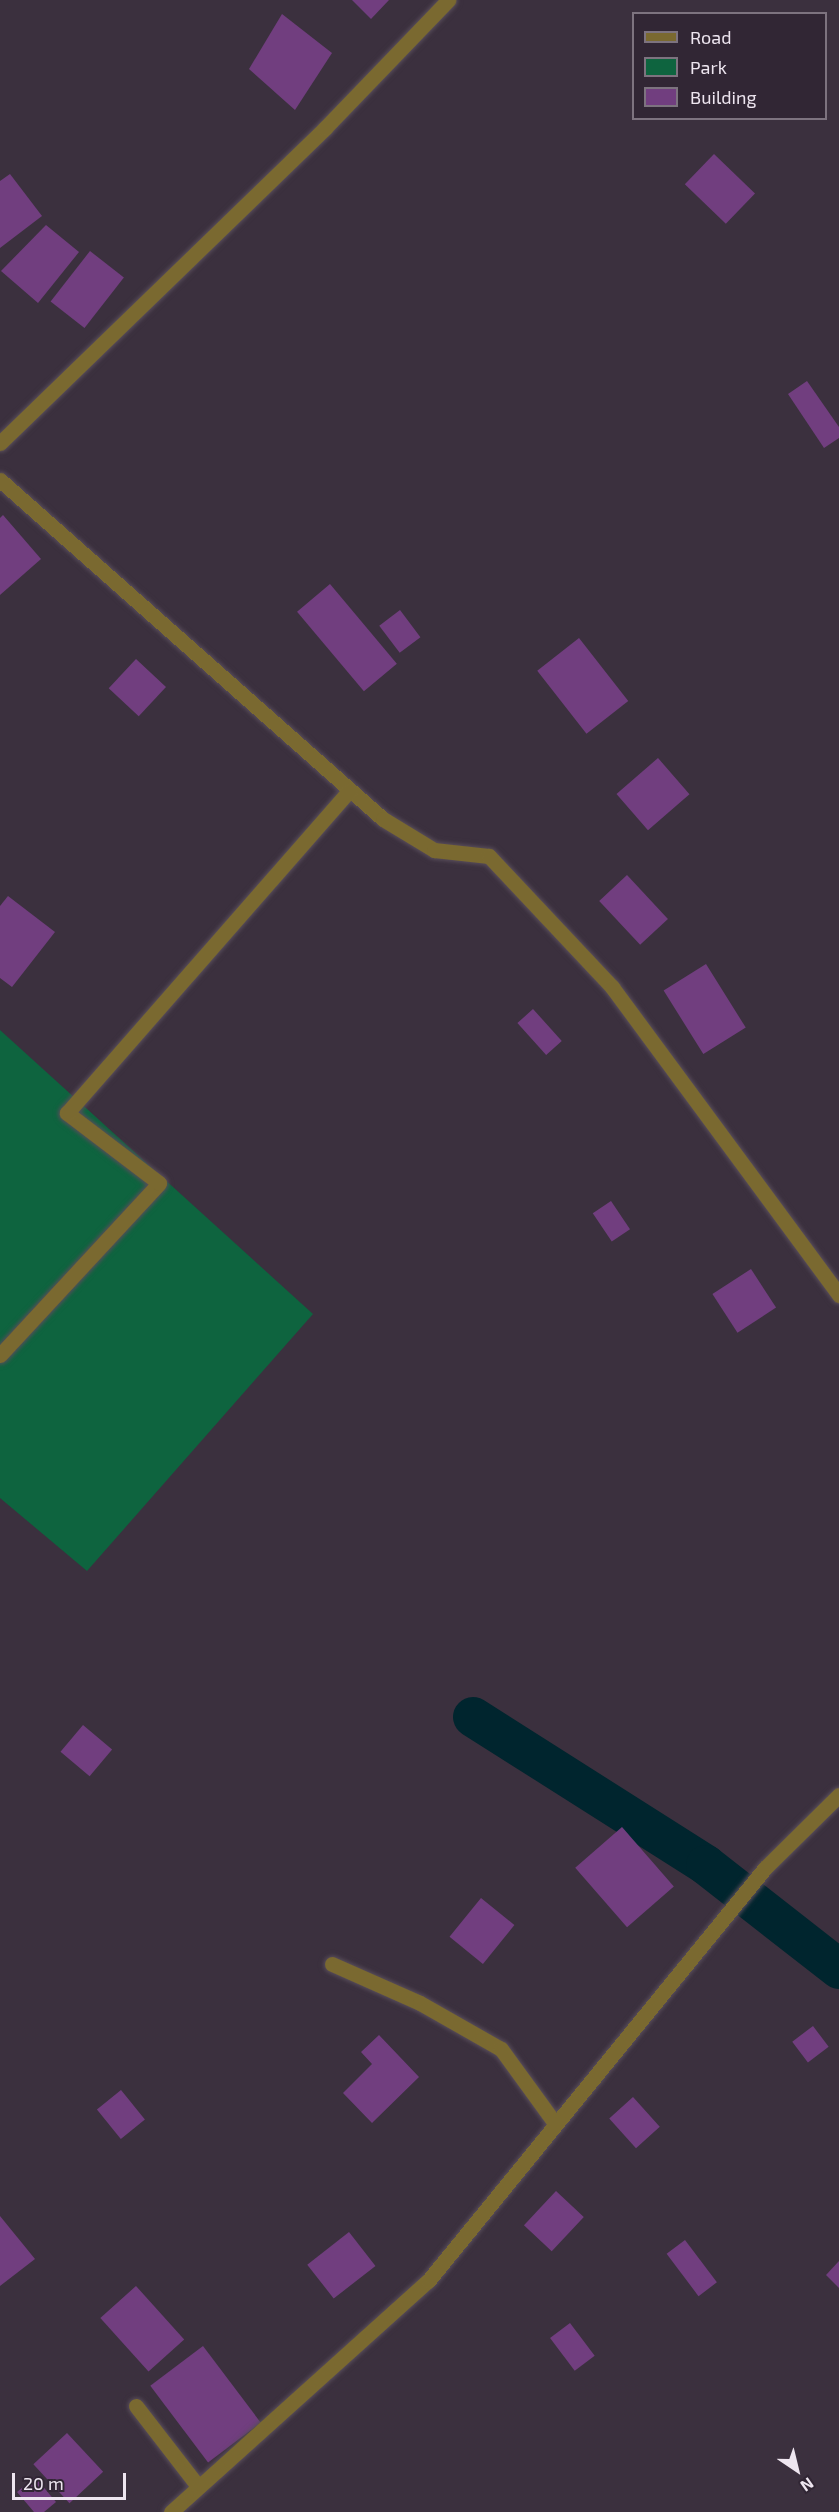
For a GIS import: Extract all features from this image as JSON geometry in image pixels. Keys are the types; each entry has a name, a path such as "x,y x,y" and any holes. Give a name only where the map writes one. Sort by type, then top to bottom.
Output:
{"street":[{"path":"0,443 325,128 448,0"},
{"path":"0,480 349,791 434,850 489,856 612,987 839,1295"},
{"path":"0,1355 159,1183 67,1113 349,791"},
{"path":"171,2512 197,2485 428,2281 554,2122 725,1915 765,1868 839,1795"},
{"path":"332,1964 420,2003 501,2049 554,2122"},
{"path":"136,2406 197,2485"}],"green space":[{"path":"0,1030 313,1314 87,1571 0,1498"}],"building":[{"path":"352,0 389,0 371,19"},
{"path":"282,14 332,53 295,110 249,69"},
{"path":"714,154 755,194 726,224 685,184"},
{"path":"10,174 42,216 0,248 0,181"},
{"path":"46,225 79,252 38,303 1,271"},
{"path":"90,251 124,277 84,328 51,301"},
{"path":"807,381 839,427 839,438 824,448 788,394"},
{"path":"3,515 41,559 0,595 0,518"},
{"path":"330,584 397,664 364,691 297,612"},
{"path":"400,610 420,637 400,653 379,626"},
{"path":"579,638 628,701 586,734 537,671"},
{"path":"136,659 166,687 139,716 109,688"},
{"path":"658,758 689,794 648,830 616,794"},
{"path":"627,875 668,919 640,945 599,901"},
{"path":"8,896 55,932 12,987 0,978 0,906"},
{"path":"706,964 746,1028 703,1054 664,990"},
{"path":"533,1009 562,1041 546,1055 517,1023"},
{"path":"611,1201 630,1229 612,1241 593,1213"},
{"path":"751,1269 776,1308 737,1333 712,1294"},
{"path":"83,1725 112,1749 90,1776 61,1752"},
{"path":"622,1827 674,1887 627,1927 575,1868"},
{"path":"481,1898 514,1925 483,1964 450,1937"},
{"path":"813,2026 829,2047 808,2062 792,2042"},
{"path":"379,2035 419,2077 372,2123 343,2093 372,2064 361,2052"},
{"path":"121,2090 145,2120 121,2139 97,2110"},
{"path":"633,2097 660,2127 636,2148 609,2118"},
{"path":"556,2191 584,2217 552,2251 524,2225"},
{"path":"0,2216 35,2259 0,2286"},
{"path":"349,2232 375,2266 334,2299 307,2265"},
{"path":"685,2240 717,2282 699,2296 667,2254"},
{"path":"839,2261 839,2288 826,2275"},
{"path":"136,2286 184,2340 149,2372 100,2318"},
{"path":"570,2323 595,2356 575,2371 550,2338"},
{"path":"203,2346 261,2423 208,2462 150,2386"},
{"path":"67,2433 103,2472 70,2503 33,2464"},
{"path":"35,2477 56,2502 44,2512 34,2512 17,2492"}],"waterway":[{"path":"473,1717 706,1865 839,1969"}]}
